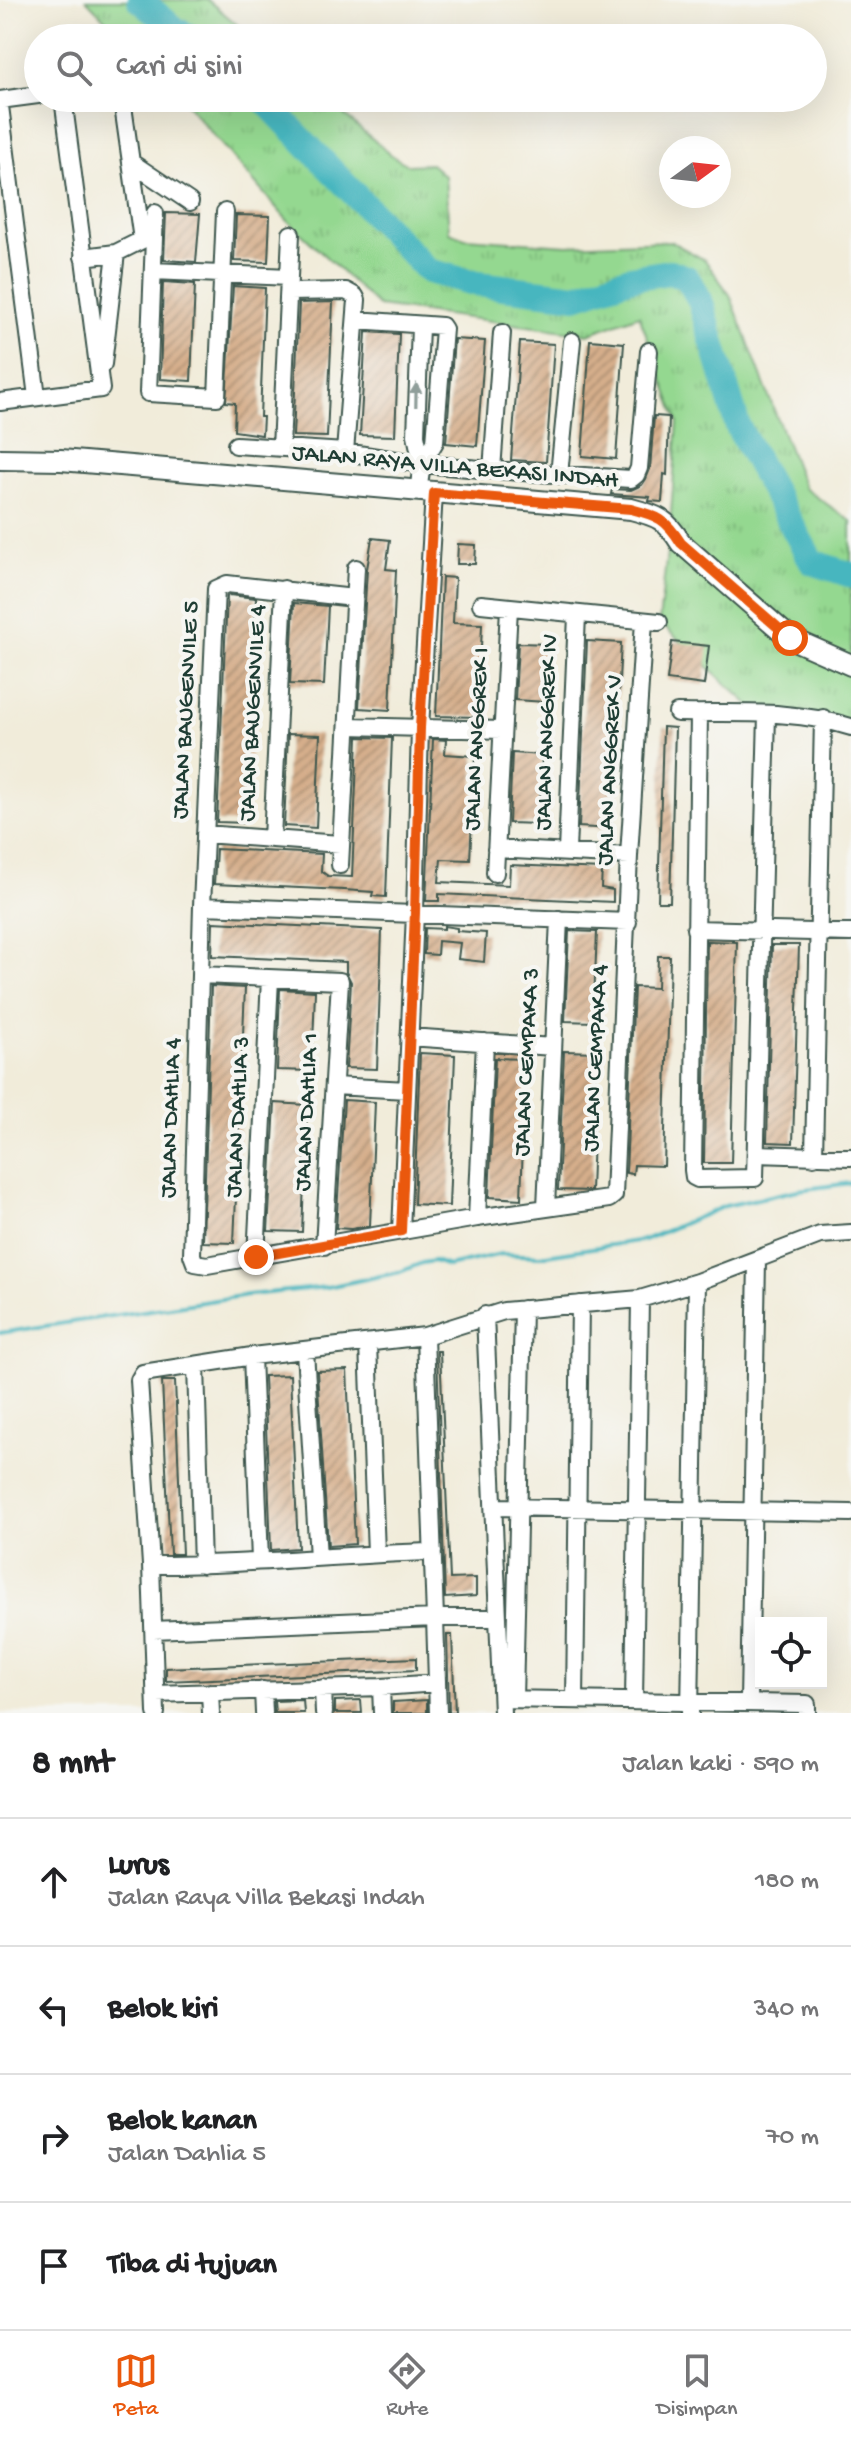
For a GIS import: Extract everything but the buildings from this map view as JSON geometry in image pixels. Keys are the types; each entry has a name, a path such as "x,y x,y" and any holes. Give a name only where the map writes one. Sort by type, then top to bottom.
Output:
{"main road":[{"name":"JALAN RAYA VILLA BEKASI INDAH","path":"0,459 77,462 631,509 651,514 670,525 681,543 790,638 851,665"}],"street":[{"path":"0,100 24,97"},
{"path":"0,106 37,397"},
{"path":"65,112 101,389"},
{"path":"83,257 116,253 142,240 124,112"},
{"path":"132,163 190,202 138,205"},
{"path":"155,213 148,393 217,397 225,212"},
{"path":"281,448 291,234"},
{"path":"101,389 116,253"},
{"path":"153,271 222,274 352,293 358,305 345,452"},
{"path":"356,320 442,326 444,329 435,442 422,464"},
{"path":"401,1231 415,913 426,493 416,435 420,326"},
{"path":"492,470 502,333"},
{"path":"559,475 572,341"},
{"path":"236,445 345,452 422,464 631,479 639,468 649,351"},
{"path":"0,402 101,389"},
{"path":"340,865 356,568"},
{"name":"JALAN BAUGENVILE 5","path":"202,906 216,589 227,584 284,589"},
{"path":"284,589 354,598"},
{"name":"JALAN BAUGENVILE 4","path":"272,839 284,589"},
{"path":"481,604 577,615"},
{"name":"JALAN ANGGREK I","path":"495,873 509,608"},
{"name":"JALAN ANGGREK V","path":"577,615 652,622 629,856 628,922"},
{"name":"JALAN ANGGREK IV","path":"567,851 577,615"},
{"path":"677,713 823,718 851,727"},
{"path":"699,714 694,1177 698,1179 755,1178 767,714"},
{"path":"814,1157 823,718"},
{"path":"348,726 502,730"},
{"path":"205,834 340,844"},
{"path":"496,849 629,856"},
{"path":"202,906 628,922"},
{"name":"JALAN DAHLIA 4","path":"202,906 192,1255 195,1263 207,1265 256,1257"},
{"name":"JALAN CEMPAKA 3","path":"546,1207 559,919"},
{"name":"JALAN CEMPAKA 4","path":"546,1207 613,1197 628,922"},
{"path":"695,929 851,933"},
{"path":"201,975 270,979"},
{"name":"JALAN DAHLIA 1","path":"270,979 340,981 324,1246"},
{"name":"JALAN DAHLIA 3","path":"256,1257 270,979"},
{"path":"409,1037 553,1047"},
{"path":"477,1218 485,1042"},
{"path":"334,1086 407,1090"},
{"path":"756,1154 851,1157"},
{"path":"256,1257 546,1207"},
{"path":"156,1713 151,1565 139,1380 146,1372 425,1336 485,1315 523,1309 640,1299 697,1282 820,1235 851,1233"},
{"path":"749,1702 757,1260"},
{"path":"690,1707 697,1282"},
{"path":"628,1705 638,1510 640,1299"},
{"path":"575,1700 580,1304"},
{"path":"506,1704 519,1508 523,1309"},
{"path":"485,1315 498,1618 506,1704"},
{"path":"425,1336 438,1713"},
{"path":"368,1344 376,1553"},
{"path":"305,1351 318,1557"},
{"path":"252,1356 260,1560"},
{"path":"196,1366 202,1565"},
{"path":"494,1507 851,1513"},
{"path":"151,1565 433,1552"},
{"path":"153,1630 498,1618"},
{"path":"156,1694 437,1683"},
{"path":"381,1687 382,1713"},
{"path":"323,1688 324,1713"},
{"path":"263,1690 264,1713"},
{"path":"210,1692 211,1713"},
{"path":"506,1704 575,1700 690,1707 749,1702 807,1704 807,1713"}],"green space":[{"path":"86,0 208,0 236,24 109,24"},
{"path":"193,112 341,112 394,157 408,165 431,164 445,176 449,232 465,238 567,245 670,241 705,260 730,295 804,488 851,521 851,725 753,708 659,622 678,421 639,315 588,334 378,306 288,221"}],"waterway":[{"path":"140,0 169,24"},
{"path":"275,112 428,271 478,284 576,296 630,278 670,272 687,278 700,300 738,427 812,562 851,575"},
{"path":"0,1333 248,1295 327,1287 400,1272 434,1261 448,1266 501,1254 540,1256 644,1240 725,1206 798,1190 851,1183"}],"route":[{"path":"256,1257 401,1231 420,728 434,493 631,509 651,514 670,525 681,543 790,638"}]}
